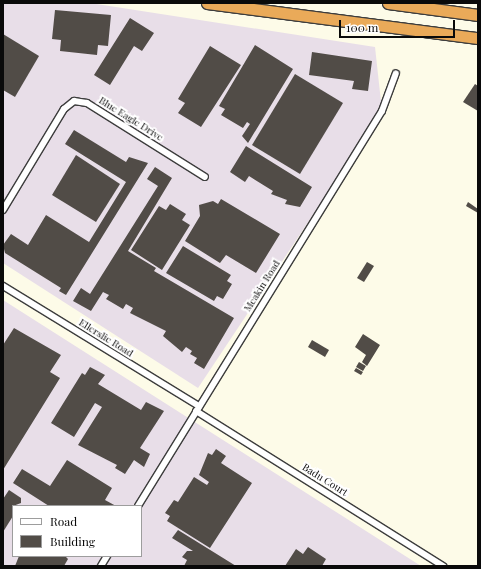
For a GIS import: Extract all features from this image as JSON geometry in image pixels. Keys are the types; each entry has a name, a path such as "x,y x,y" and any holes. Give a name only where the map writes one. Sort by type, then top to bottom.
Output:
{"highway":[{"path":"207,3 478,38"},
{"path":"388,3 478,15"}],"street":[{"name":"Meakin Road","path":"139,505 382,111 396,73"},
{"name":"Blue Eagle Drive","path":"3,210 64,109 74,101 87,103 205,177"},
{"name":"Ellerslie Road","path":"3,286 198,409"},
{"name":"Badu Court","path":"198,409 443,566"},
{"path":"100,566 106,557"}],"shaded area":[{"path":"3,3 90,3 375,47 382,111 198,388 3,263"},
{"path":"3,300 421,566 3,566"}],"building":[{"path":"55,10 111,15 108,46 98,45 97,55 60,51 61,40 52,39"},
{"path":"130,18 154,33 142,51 134,46 110,85 94,75"},
{"path":"3,34 39,56 15,97 3,90"},
{"path":"255,45 293,69 248,143 242,136 250,124 247,122 243,128 221,115 225,109 219,106"},
{"path":"210,46 241,65 201,127 178,113 185,103 178,99"},
{"path":"312,52 372,61 368,91 352,89 354,81 309,75"},
{"path":"295,74 343,103 300,174 252,145"},
{"path":"475,84 478,86 478,111 463,102"},
{"path":"74,130 126,162 129,157 148,163 66,295 59,291 61,288 5,253 3,245 11,234 28,245 46,215 89,242 126,182 65,144"},
{"path":"246,146 312,187 300,207 285,204 287,200 271,194 273,191 249,176 245,182 230,172"},
{"path":"76,155 120,184 96,222 52,195"},
{"path":"155,167 172,178 128,251 156,268 154,271 234,318 204,369 194,363 197,358 190,354 192,351 186,347 182,352 163,336 166,331 130,313 133,308 126,304 123,309 106,299 109,295 103,292 91,311 73,301 81,288 90,294 158,186 147,179"},
{"path":"221,199 280,234 256,273 226,255 220,263 185,241 200,216 199,205 213,201 218,204"},
{"path":"468,202 478,209 478,213 466,206"},
{"path":"170,204 186,214 182,220 190,225 162,270 131,250 159,206 166,210"},
{"path":"183,246 231,275 227,281 232,284 223,299 217,296 214,301 166,273"},
{"path":"367,262 374,266 364,282 357,278"},
{"path":"14,328 61,355 50,372 60,378 3,470 3,345"},
{"path":"363,334 380,345 367,366 362,362 366,355 355,347"},
{"path":"312,340 329,350 325,357 308,347"},
{"path":"359,362 366,366 363,371 356,367"},
{"path":"90,367 105,375 98,384 141,410 146,402 164,411 140,448 150,454 144,467 134,460 125,474 115,468 117,465 78,445 102,407 95,403 74,437 51,423 82,373 85,375"},
{"path":"356,368 363,372 361,375 354,371"},
{"path":"216,449 226,456 221,463 252,483 210,548 167,521 170,516 165,513 174,500 178,502 194,477 207,485 209,482 199,475 208,453 212,455"},
{"path":"67,460 112,488 105,500 114,505 47,505 13,483 22,469 50,486"},
{"path":"9,490 21,498 21,503 12,505 12,518 3,532 3,499"},
{"path":"178,530 236,566 184,566 187,560 182,557 187,551 193,551 172,538"},
{"path":"308,547 326,559 322,566 285,566 296,549 303,554"},
{"path":"19,557 66,557 68,559 64,566 15,566"}]}
